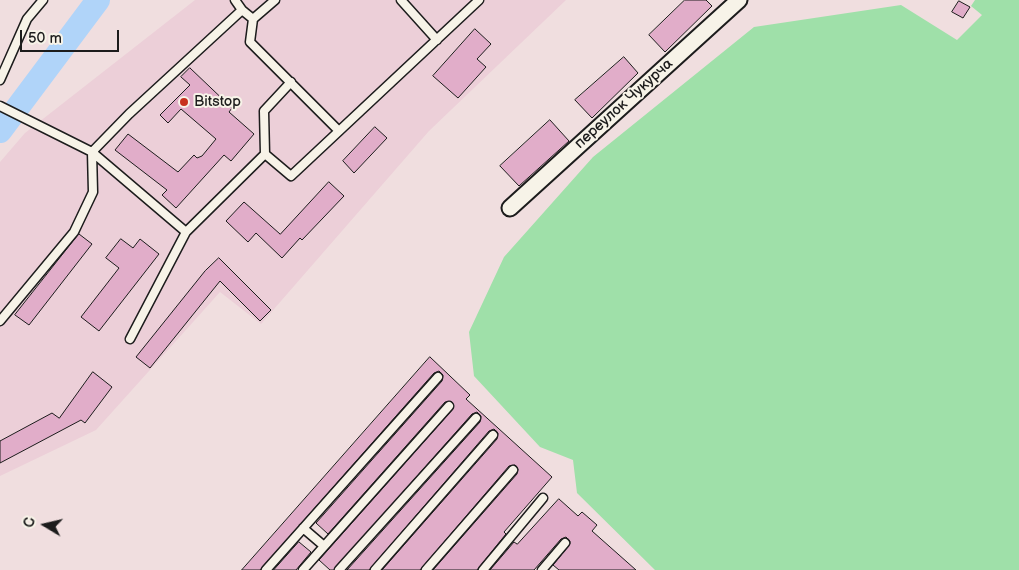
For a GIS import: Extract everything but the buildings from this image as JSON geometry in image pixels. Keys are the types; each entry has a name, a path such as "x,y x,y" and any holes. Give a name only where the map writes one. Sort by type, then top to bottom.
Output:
{"street":[{"name":"переулок Чукурча","path":"510,208 739,0"}],"lane":[{"path":"0,80 27,19 43,0"},
{"path":"235,0 253,20"},
{"path":"275,0 253,20 250,42 339,131"},
{"path":"401,0 437,40"},
{"path":"264,154 291,176 479,0"},
{"path":"0,321 74,232 93,192 92,152 129,114 242,10"},
{"path":"130,338 186,232 264,154 264,111 291,82"},
{"path":"1,106 92,152 186,232"},
{"path":"266,570 438,377"},
{"path":"308,568 324,546 449,406"},
{"path":"339,570 476,418"},
{"path":"375,570 493,435"},
{"path":"426,570 513,470"},
{"path":"483,570 543,498"},
{"path":"303,528 324,546"},
{"path":"542,570 565,543"}],"shaded area":[{"path":"195,0 566,0 429,131 261,324 220,292 96,430 0,476 0,162 25,133"}],"green space":[{"path":"975,0 1019,0 1019,570 655,570 577,493 573,460 540,447 474,376 469,332 504,257 593,157 754,27 901,5 957,40 982,15 971,6"}],"waterway":[{"path":"0,131 98,0"}],"place":[{"name":"Bitstop","path":"184,102"}]}
